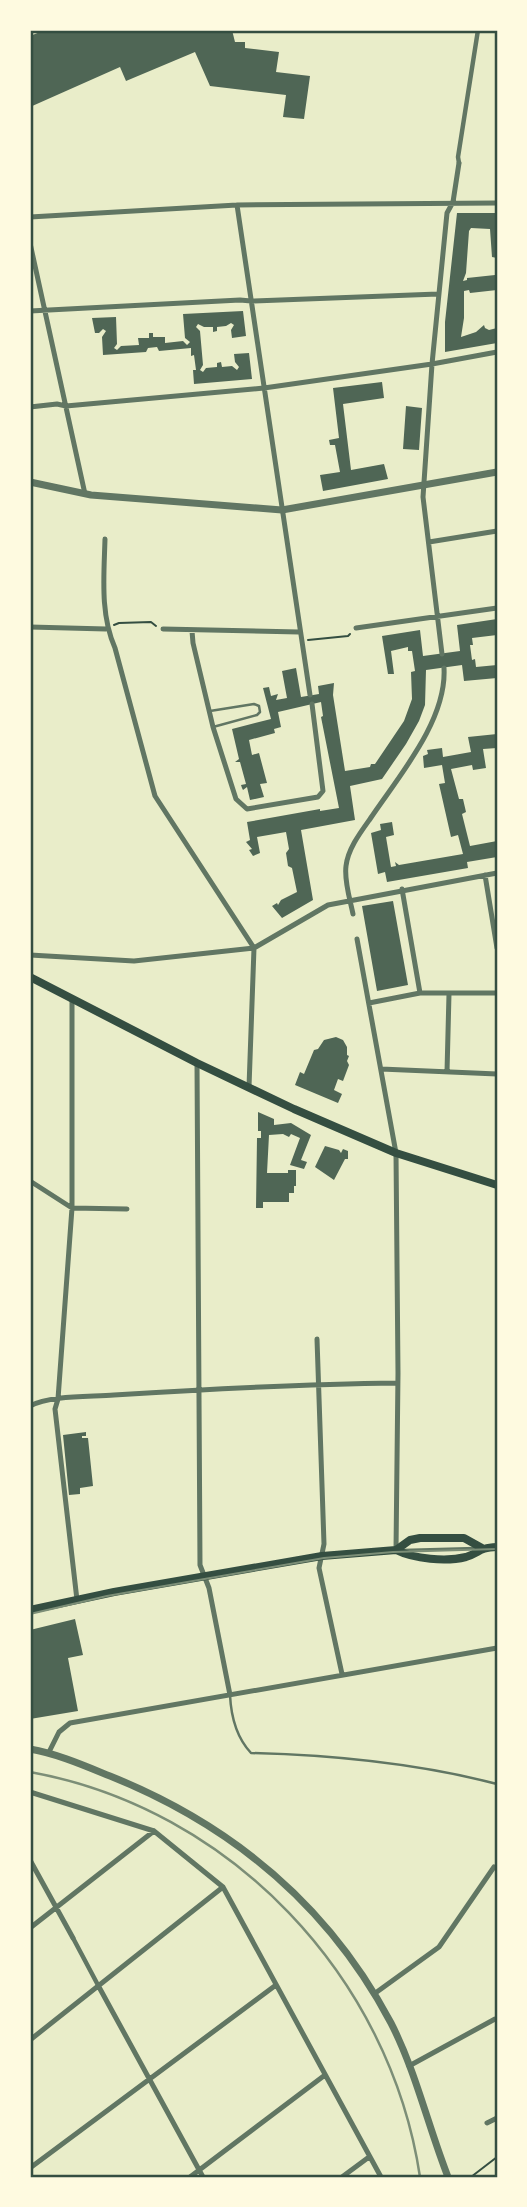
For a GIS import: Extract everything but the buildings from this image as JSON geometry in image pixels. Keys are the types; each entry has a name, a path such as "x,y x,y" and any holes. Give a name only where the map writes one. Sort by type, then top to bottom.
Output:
{"main road":[{"path":"31,979 248,1088 396,1153 497,1185"},
{"path":"396,1550 420,1538 464,1538 482,1548"},
{"path":"31,1611 77,1600 322,1556 396,1550 419,1558 448,1558 465,1557 482,1548 497,1547"}],"street":[{"path":"442,654 424,485 432,364 447,213 453,202 478,30"},
{"path":"30,217 237,205 497,203"},
{"path":"237,205 310,695"},
{"path":"30,243 85,494"},
{"path":"30,311 240,300 251,302 438,294"},
{"path":"30,407 264,388 497,352"},
{"path":"30,482 85,494 282,510 497,472"},
{"path":"429,542 497,531"},
{"path":"105,539 106,629 115,648 155,796 254,948 248,1088"},
{"path":"356,628 497,608"},
{"path":"30,627 106,629"},
{"path":"163,629 299,632"},
{"path":"192,631 209,712 236,799 247,809 318,797 323,791 312,704"},
{"path":"353,914 345,871 347,859 359,835 431,723 441,697 444,668"},
{"path":"30,955 134,961 254,948 328,905 497,873"},
{"path":"485,875 497,948"},
{"path":"402,890 420,993"},
{"path":"357,939 396,1153 396,1550"},
{"path":"369,1003 420,993 497,993"},
{"path":"447,1072 449,994"},
{"path":"72,1000 72,1208 58,1399 55,1409 77,1600"},
{"path":"197,1063 200,1565 209,1588 230,1695"},
{"path":"381,1069 497,1074"},
{"path":"30,1181 72,1208 127,1209"},
{"path":"317,1339 324,1544 319,1569 342,1674"},
{"path":"30,1406 58,1399 200,1389 397,1383"},
{"path":"49,1752 59,1732 70,1723 497,1648"},
{"path":"30,1749 49,1752 148,1791 225,1835 262,1863 300,1899 351,1959 391,2024 409,2066 448,2177"},
{"path":"30,1792 154,1831 223,1887 381,2177"},
{"path":"30,1928 154,1831"},
{"path":"30,1860 203,2177"},
{"path":"374,1994 439,1947 495,1864"},
{"path":"30,2040 223,1887"},
{"path":"30,2168 276,1984"},
{"path":"409,2066 496,2019"},
{"path":"190,2177 325,2075"},
{"path":"487,2123 497,2118"},
{"path":"342,2177 369,2157"}],"lane":[{"path":"209,712 254,704 260,712 257,716 214,727"},
{"path":"230,1695 241,1740 251,1753 366,1759 467,1776 497,1784"}],"path":[{"path":"106,629 119,623 151,622 163,629"},
{"path":"299,632 309,640 348,636 356,628"},
{"path":"471,2177 497,2157"}],"tram line":[{"path":"30,1614 107,1596 324,1558 393,1552 497,1549"}],"railway":[{"path":"30,1772 103,1791 171,1822 233,1863 289,1913 336,1970 375,2034 403,2103 420,2177"}]}
